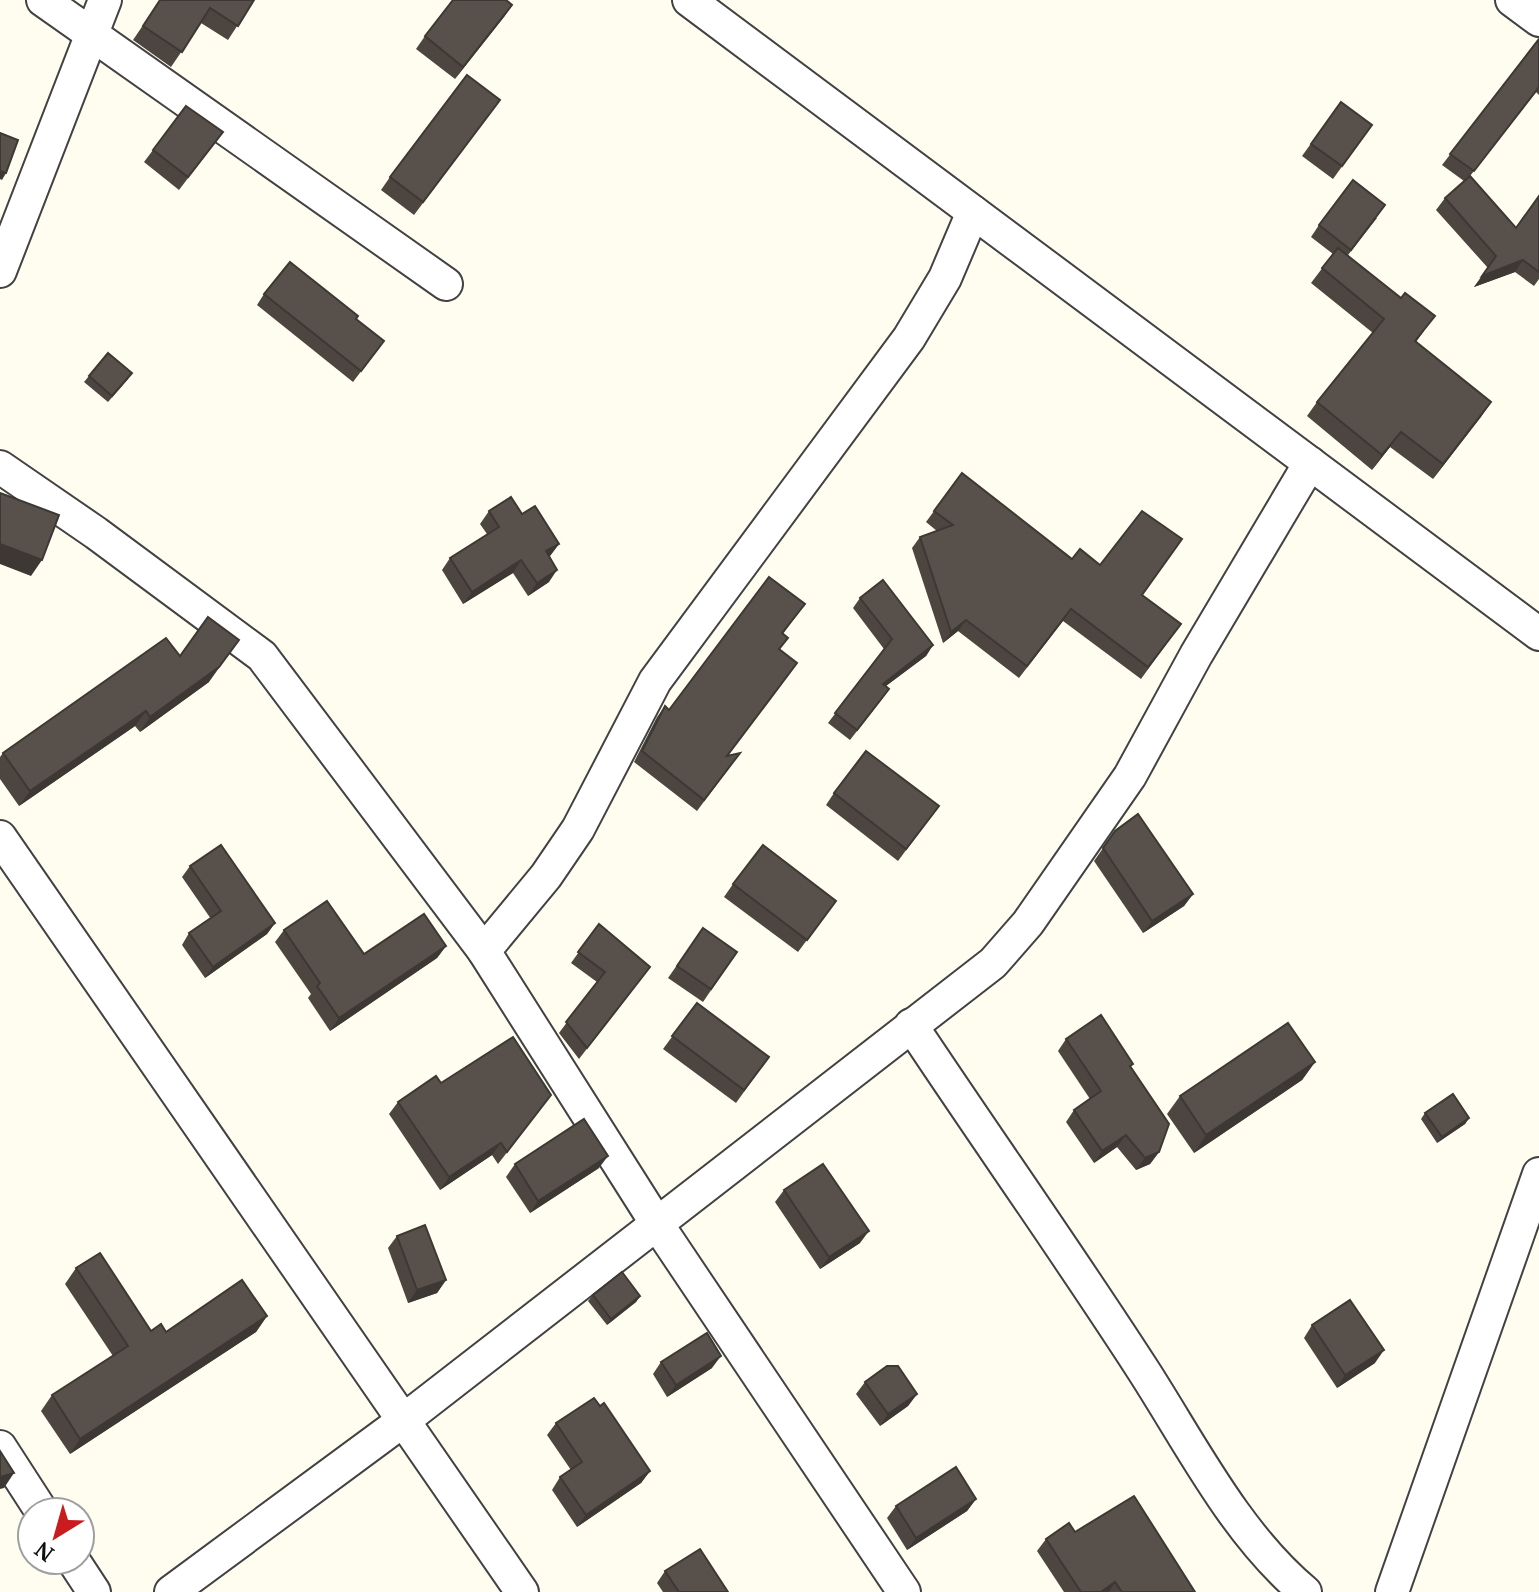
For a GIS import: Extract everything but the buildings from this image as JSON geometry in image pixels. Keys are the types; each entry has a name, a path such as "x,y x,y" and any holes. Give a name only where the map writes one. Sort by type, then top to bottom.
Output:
{"street":[{"path":"43,0 446,284"},
{"path":"0,271 105,0"},
{"path":"689,0 1539,634"},
{"path":"1512,0 1539,20"},
{"path":"484,951 546,876 578,829 655,681 909,338 945,278 973,212"},
{"path":"171,1592 404,1420 993,963 1028,923 1130,776 1196,655 1310,463"},
{"path":"0,467 96,533 262,656 484,951 657,1224 904,1592"},
{"path":"0,837 522,1592"},
{"path":"911,1025 1143,1371 1209,1477 1282,1572 1305,1592"},
{"path":"1392,1592 1539,1174"},
{"path":"0,1447 32,1496"}]}
